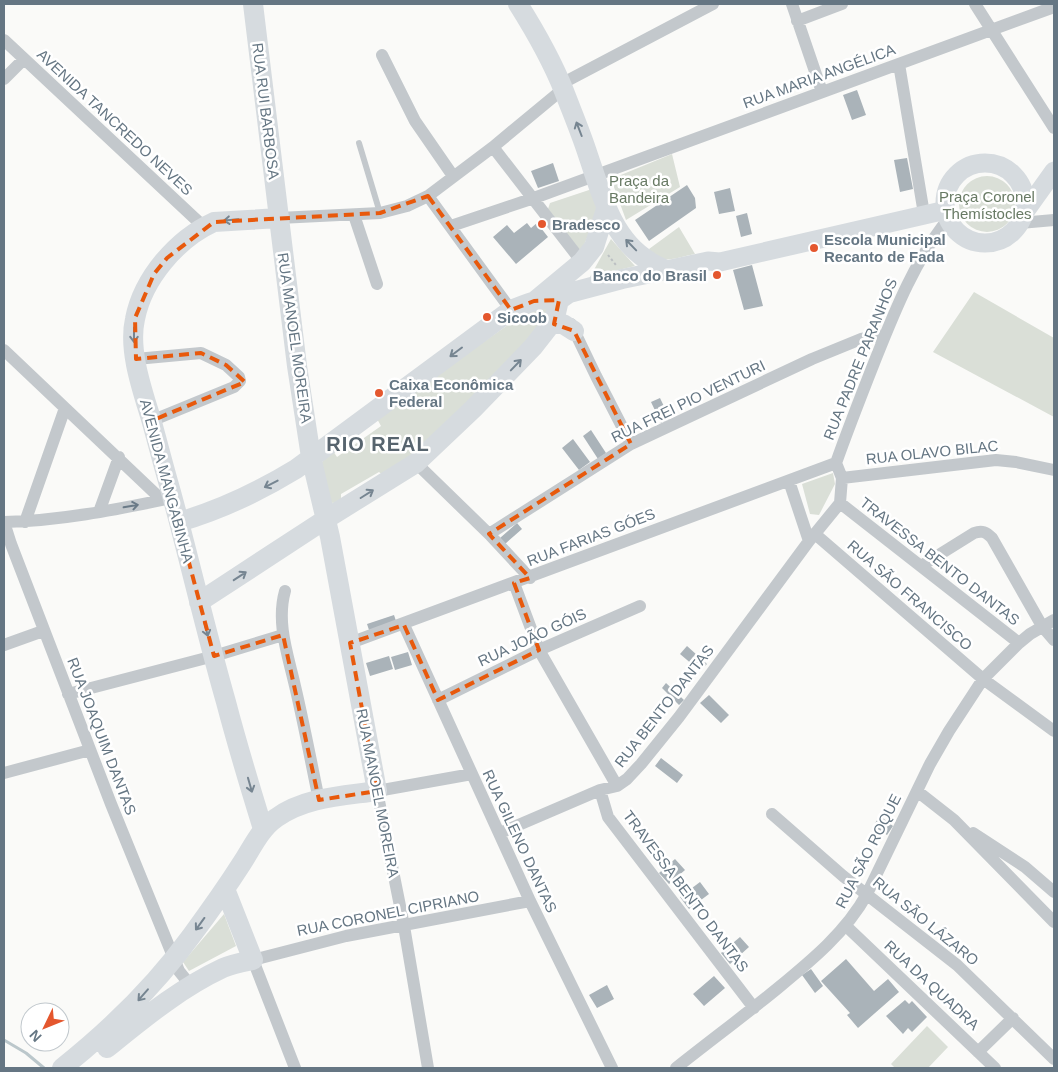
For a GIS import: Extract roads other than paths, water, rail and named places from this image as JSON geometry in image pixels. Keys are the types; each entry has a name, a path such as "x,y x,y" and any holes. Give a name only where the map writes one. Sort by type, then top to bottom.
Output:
{"main road":[{"name":"RUA RUI BARBOSA","path":"253,4 279,218"},
{"path":"518,4 562,86 606,209 623,237 631,246 648,261 666,270"},
{"path":"534,301 588,254 606,209"},
{"name":"AVENIDA MANGABINHA","path":"262,829 199,602 179,522 167,499 151,421 140,383 133,338 135,318 154,274 167,258 188,238 214,222 279,218"},
{"name":"RUA MANOEL MOREIRA","path":"279,218 297,366 312,457 326,519 378,791"},
{"path":"199,602 416,463 509,372 552,324 564,296 593,259 588,254"},
{"path":"179,522 211,512 296,469 511,310 534,301 564,296 622,279 666,270"},
{"path":"552,324 563,324 574,331"},
{"path":"62,1068 138,1002 175,959 225,889 262,829 291,808 319,800 378,791"},
{"path":"81,1068 146,1016 193,985 224,968 253,960 225,889"}],"street":[{"path":"279,218 380,213 407,206 428,196 493,147 562,86 711,4"},
{"path":"792,4 822,92"},
{"path":"797,21 842,4"},
{"path":"975,4 1054,128"},
{"name":"RUA MARIA ANGÉLICA","path":"595,175 992,31 1054,6"},
{"name":"AVENIDA TANCREDO NEVES","path":"4,40 204,227"},
{"path":"382,55 415,121 453,176"},
{"path":"4,79 24,59"},
{"path":"899,64 923,209"},
{"path":"493,147 534,198 588,254"},
{"path":"1022,218 1025,200 1021,186 1014,176 1004,168 992,163 979,163 966,167 956,175 949,186 947,209 955,229 965,237 989,242 1001,239 1012,232 1022,218 1053,173"},
{"path":"1021,186 1030,187 1053,173"},
{"path":"451,226 595,175"},
{"path":"428,196 511,310"},
{"path":"666,270 708,261 720,262 923,209 947,209"},
{"name":"RUA PADRE PARANHOS","path":"836,463 885,335 910,279 947,209"},
{"path":"354,215 378,284"},
{"path":"1022,218 1054,220"},
{"path":"564,296 574,331 632,444"},
{"name":"RUA FREI PIO VENTURI","path":"489,534 632,444 812,359 861,339 885,335"},
{"path":"4,350 65,408 167,499"},
{"path":"136,359 201,353 226,365 239,376 240,381 234,387 151,421"},
{"path":"25,522 65,408"},
{"path":"99,512 119,457"},
{"name":"RUA OLAVO BILAC","path":"842,478 996,460 1054,470"},
{"path":"416,463 489,534 530,578"},
{"path":"836,463 842,478 840,503"},
{"name":"RUA FARIAS GÓES","path":"350,644 836,463"},
{"path":"789,481 812,538"},
{"path":"4,522 25,522 99,512 167,499"},
{"name":"RUA BENTO DANTAS","path":"500,833 600,790 617,786 627,780 679,717 840,503"},
{"name":"TRAVESSA BENTO DANTAS","path":"840,503 1019,643"},
{"name":"RUA JOAQUIM DANTAS","path":"4,522 43,631 114,812 175,959 183,976 193,985"},
{"path":"922,566 974,533 986,532 992,538 1042,626 1054,640"},
{"name":"RUA SÃO FRANCISCO","path":"812,538 983,679 1054,731"},
{"path":"514,583 539,650 617,786"},
{"path":"285,590 282,614 283,635 296,686 319,800"},
{"name":"RUA JOÃO GÓIS","path":"438,700 539,650 640,606"},
{"name":"RUA SÃO ROQUE","path":"676,1068 754,1008 797,972 846,926 867,894 895,840 917,791 950,731 983,679 1019,643 1042,626 1054,620"},
{"name":"RUA GILENO DANTAS","path":"404,624 530,902 612,1068"},
{"path":"4,645 43,631"},
{"path":"68,694 214,656 283,635"},
{"path":"4,773 90,750"},
{"path":"378,791 472,774"},
{"name":"TRAVESSA BENTO DANTAS","path":"600,790 608,817 754,1008"},
{"name":"RUA MANOEL MOREIRA","path":"378,791 404,926 428,1068"},
{"path":"917,791 954,820 1025,867 1054,892"},
{"name":"RUA SÃO LÁZARO","path":"772,814 843,876 957,965 1054,1059"},
{"path":"954,820 1054,922"},
{"name":"RUA CORONEL CIPRIANO","path":"253,960 346,936 530,902"},
{"name":"RUA DA QUADRA","path":"846,926 995,1068"},
{"path":"253,960 295,1068"},
{"path":"978,1052 1013,1018"}],"lane":[{"path":"359,142 380,213"}],"waterway":[{"path":"4,1040 26,1053 44,1068"}],"place":[{"name":"Bradesco","path":"542,224"},
{"name":"Escola Municipal Recanto de Fada","path":"814,248"},
{"name":"Banco do Brasil","path":"717,275"},
{"name":"Sicoob","path":"487,317"},
{"name":"Caixa Econômica Federal","path":"379,393"}],"district":[{"name":"RIO REAL","path":"378,444"}],"park label":[{"name":"Praça da Bandeira","path":"639,188"},
{"name":"Praça Coronel Themístocles","path":"987,204"}]}
